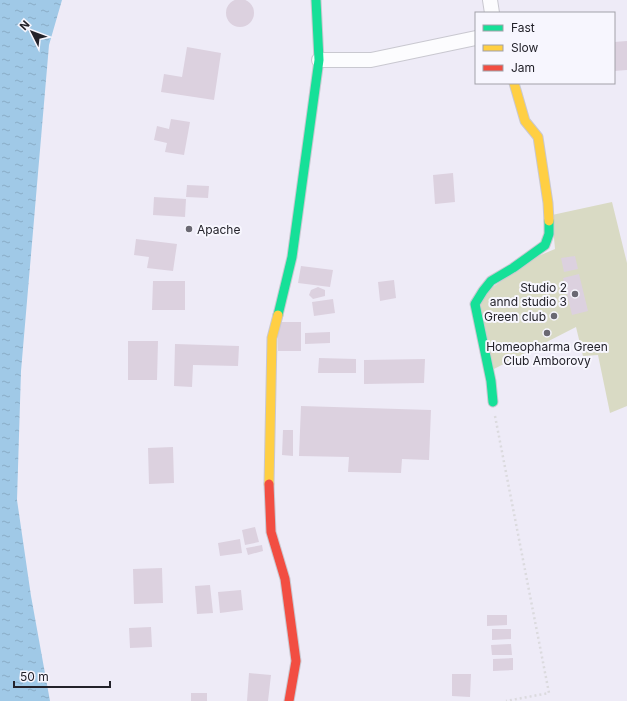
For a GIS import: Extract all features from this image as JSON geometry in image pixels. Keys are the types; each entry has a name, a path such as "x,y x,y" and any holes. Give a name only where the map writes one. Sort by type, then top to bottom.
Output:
{"street":[{"path":"289,701 296,661 285,579 271,532 269,487 272,338 292,257 319,60 316,0"},
{"path":"490,0 492,12"},
{"path":"319,60 371,60 475,38"},
{"path":"493,402 491,381 475,304 490,281 513,268 545,245 549,234 548,203 538,137 525,121 514,84"}],"path":[{"path":"497,427 549,693 506,701"}],"green space":[{"name":"Green club","path":"612,202 627,263 627,406 610,413 598,355 583,356 576,327 492,370 479,306 490,289 536,257 555,249 552,215"}],"water":[{"path":"0,0 62,0 49,45 21,371 17,500 31,596 50,701 0,701"}],"building":[{"path":"240,-1 250,3 254,13 250,23 240,27 230,23 226,13 230,3"},
{"path":"627,41 627,70 615,71 615,42"},
{"path":"187,47 221,53 214,100 161,92 164,74 182,77"},
{"path":"171,119 190,122 184,155 165,152 167,143 154,140 157,126 169,129"},
{"path":"453,173 455,202 435,204 433,175"},
{"path":"187,185 209,186 208,198 186,197"},
{"path":"154,197 186,199 185,217 153,215"},
{"path":"136,239 177,244 173,271 147,268 149,257 134,255"},
{"path":"575,256 578,269 564,272 561,258"},
{"path":"301,266 333,270 330,287 298,283"},
{"name":"Studio 2 annd studio 3","path":"579,274 588,311 572,315 563,278"},
{"path":"394,280 396,298 380,301 378,282"},
{"path":"153,281 185,281 185,310 152,310"},
{"path":"318,287 325,290 325,296 313,299 309,295 311,290"},
{"path":"333,299 335,313 314,316 312,302"},
{"path":"278,322 301,322 301,351 278,351"},
{"path":"330,332 330,343 305,344 305,333"},
{"path":"128,341 158,341 157,380 128,380"},
{"path":"175,344 239,346 238,366 193,365 192,387 174,386"},
{"path":"319,358 356,359 356,373 318,373"},
{"path":"425,359 424,383 364,384 364,360"},
{"path":"301,406 431,410 429,460 402,459 401,473 348,472 349,457 299,456"},
{"path":"283,430 293,430 293,456 282,455"},
{"path":"173,447 174,483 149,484 148,448"},
{"path":"255,527 259,542 245,545 242,530"},
{"path":"240,539 242,553 220,556 218,543"},
{"path":"262,545 263,551 248,555 246,548"},
{"path":"162,568 163,603 134,604 133,569"},
{"path":"210,585 213,613 197,614 195,586"},
{"path":"241,590 243,610 220,613 218,592"},
{"path":"487,615 507,615 507,625 487,626"},
{"path":"151,627 152,647 130,648 129,628"},
{"path":"492,629 511,629 511,639 492,640"},
{"path":"511,644 512,655 492,655 491,645"},
{"path":"513,658 513,670 493,671 493,659"},
{"path":"249,673 271,675 268,701 247,701"},
{"path":"452,674 471,674 470,697 452,696"},
{"path":"191,693 207,693 207,701 191,701"}],"traffic: fast":[{"path":"278,315 292,257 319,60 316,0"},
{"path":"493,402 491,381 475,304 491,281 513,268 545,245 549,234 549,221"}],"traffic: slow":[{"path":"514,84 525,121 538,137 548,203 549,221"},
{"path":"269,484 272,338 278,315"}],"traffic: jam":[{"path":"269,484 271,532 285,579 296,661 289,701"}],"place":[{"name":"Apache","path":"189,229"},
{"name":"Studio 2 annd studio 3","path":"575,294"},
{"name":"Green club","path":"554,316"},
{"name":"Homeopharma Green Club Amborovy","path":"547,333"}]}
